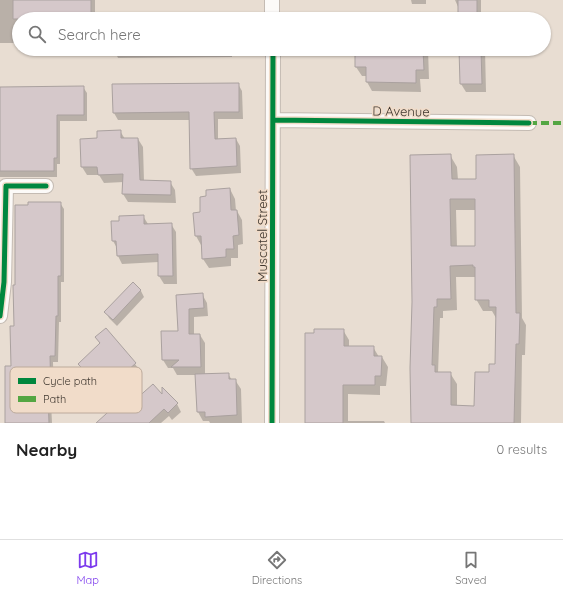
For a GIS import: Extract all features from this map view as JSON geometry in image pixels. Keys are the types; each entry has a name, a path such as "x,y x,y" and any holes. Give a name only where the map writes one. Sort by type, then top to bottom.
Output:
{"street":[{"path":"272,0 272,12"},
{"name":"Muscatel Street","path":"272,423 273,56"},
{"name":"D Avenue","path":"273,120 529,123"},
{"path":"0,316 4,282 3,186 46,186"}],"building":[{"path":"13,0 91,0 91,12 13,12"},
{"path":"458,0 477,0 477,12 458,12"},
{"path":"355,56 423,56 424,70 416,70 416,83 366,82 366,67 355,67"},
{"path":"459,56 481,56 482,84 460,84"},
{"path":"239,83 239,112 214,112 215,139 236,138 237,166 190,169 189,112 113,113 112,84"},
{"path":"84,86 84,115 57,115 57,158 54,158 54,171 0,171 0,87"},
{"path":"121,130 121,138 138,138 140,180 171,181 171,195 122,194 123,174 98,175 97,167 81,167 80,139 97,138 97,131"},
{"path":"451,154 452,179 476,179 476,155 514,154 516,313 520,313 519,344 516,344 514,423 411,423 410,368 412,302 410,155","holes":["450,199 475,199 475,246 451,246","473,265 473,267 475,267 475,300 489,300 489,307 496,307 495,364 489,364 489,372 475,372 474,406 451,405 451,372 435,372 435,365 432,365 434,307 437,307 437,299 451,299 450,266"]},
{"path":"230,188 231,210 237,210 239,235 233,236 234,249 226,249 226,257 202,259 201,236 195,236 193,213 200,212 200,197 206,196 206,190"},
{"path":"28,202 61,202 61,276 58,276 58,316 56,316 55,356 50,356 50,367 10,367 10,413 49,413 49,423 5,423 5,366 11,366 10,326 14,326 13,285 15,285 15,205 28,205"},
{"path":"144,215 144,224 172,223 173,276 158,276 158,254 117,256 116,241 112,241 111,221 119,221 119,216"},
{"path":"133,282 141,290 113,320 104,312"},
{"path":"203,293 204,308 189,309 189,334 200,334 201,367 171,367 179,360 162,360 161,331 178,331 176,295"},
{"path":"106,328 136,363 132,367 81,367 78,364 100,343 95,337"},
{"path":"314,329 344,329 344,346 374,346 374,356 382,356 381,376 375,376 375,385 343,385 343,423 305,423 305,333 314,333"},
{"path":"229,373 229,379 236,379 237,415 205,417 205,412 197,412 195,374"},
{"path":"153,384 162,394 162,387 178,403 168,413 164,409 149,423 96,423 107,413 142,413 142,394"}],"marked path":[{"path":"529,123 563,123"}],"cycle path":[{"path":"272,423 273,56"},
{"path":"273,120 529,123"},
{"path":"0,316 4,282 6,186 46,186"}]}
